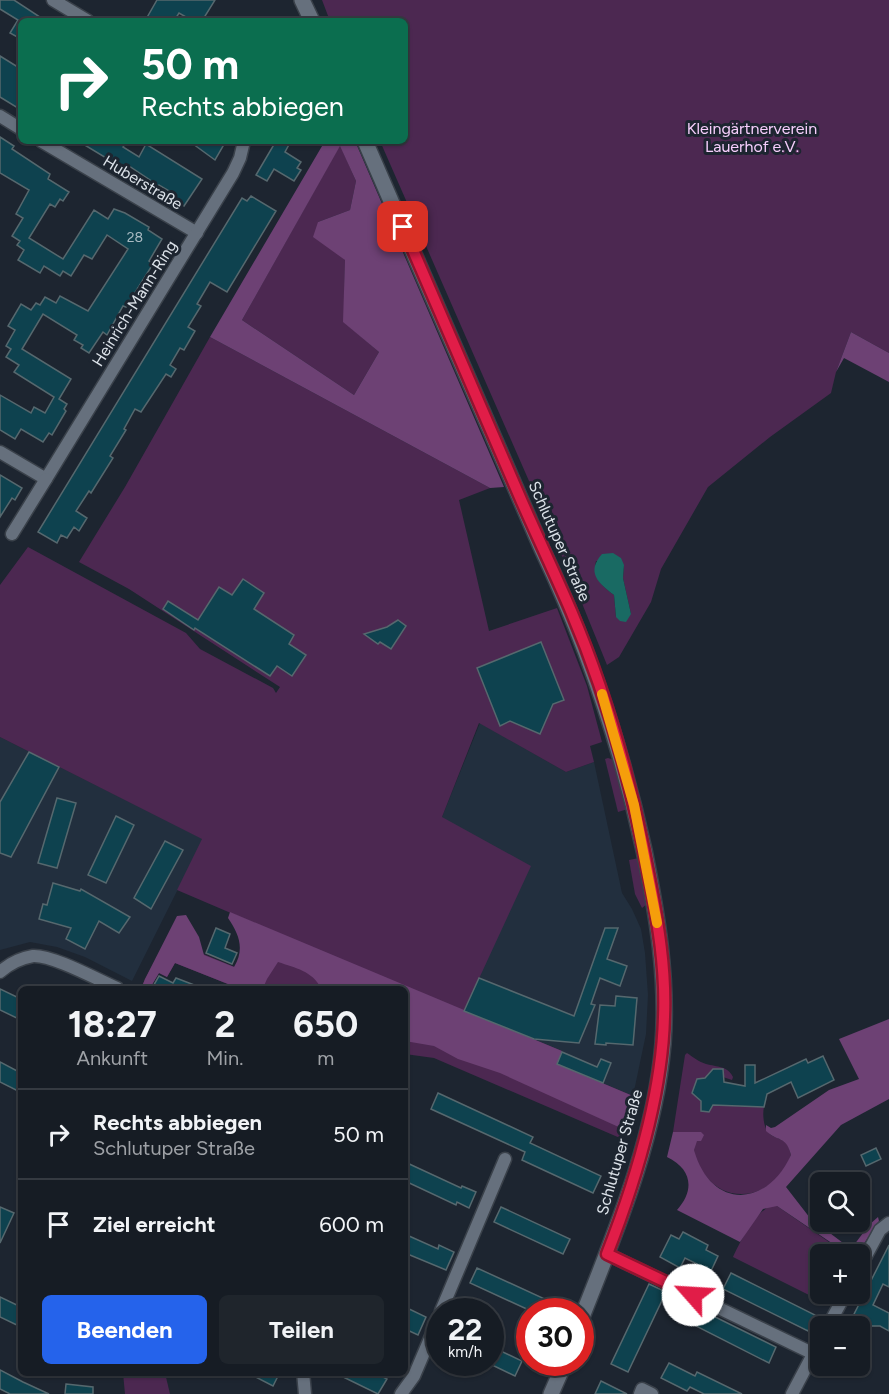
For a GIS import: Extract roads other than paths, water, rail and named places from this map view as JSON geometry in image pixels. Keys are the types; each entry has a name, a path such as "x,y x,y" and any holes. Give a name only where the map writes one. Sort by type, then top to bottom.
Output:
{"main road":[{"path":"302,0 311,18"},
{"name":"Schlutuper Straße","path":"366,144 542,549 572,612 608,712 626,773 657,918 664,985 663,1046 657,1084 642,1149 607,1254 590,1298"},
{"path":"551,1394 559,1376"}],"street":[{"path":"53,0 83,18"},
{"path":"0,117 18,127"},
{"name":"Huberstraße","path":"46,144 197,233"},
{"name":"Heinrich-Mann-Ring","path":"12,534 233,173 243,144"},
{"path":"0,452 46,479"},
{"path":"0,972 8,965 35,956 59,962 113,986"},
{"path":"446,1298 505,1159"},
{"path":"870,1248 880,1230 889,1223"},
{"path":"607,1254 810,1352"},
{"path":"401,1394 414,1376 426,1348"},
{"path":"792,1394 810,1361"},
{"path":"303,1376 305,1394"}],"park label":[{"name":"Kleingärtnerverein Lauerhof e.V.","path":"752,137"}]}
